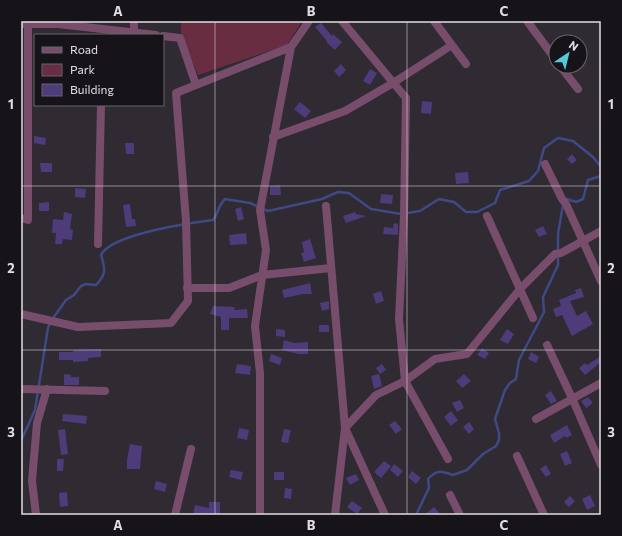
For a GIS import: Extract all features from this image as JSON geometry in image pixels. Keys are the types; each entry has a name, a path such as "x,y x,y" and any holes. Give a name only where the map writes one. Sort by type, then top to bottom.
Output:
{"street":[{"path":"134,21 134,33"},
{"path":"260,515 260,373 255,326 266,250 260,207 291,47 308,21"},
{"path":"342,21 406,98 404,214 399,319 405,380 448,460"},
{"path":"434,21 466,64"},
{"path":"526,21 548,50"},
{"path":"21,218 28,220 24,24 58,23 103,32 145,34"},
{"path":"164,36 180,38 196,85"},
{"path":"273,137 345,111 393,83 452,45"},
{"path":"21,314 78,327 171,323 188,301 185,223 176,93 291,47"},
{"path":"566,74 578,89"},
{"path":"98,244 101,106"},
{"path":"546,164 601,281"},
{"path":"326,206 345,428 335,515"},
{"path":"487,216 533,318"},
{"path":"345,428 376,395 405,380 435,359 467,354 520,289 558,254 601,231"},
{"path":"187,288 229,288 262,275 331,268"},
{"path":"547,345 601,464"},
{"path":"536,419 601,383"},
{"path":"21,389 104,390"},
{"path":"36,515 32,481 41,389"},
{"path":"345,428 385,515"},
{"path":"175,515 191,448"},
{"path":"517,456 544,515"},
{"path":"450,495 460,515"}],"green space":[{"path":"181,21 302,21 287,45 198,75 181,34"}],"building":[{"path":"321,23 332,36 333,34 342,42 335,50 326,42 327,41 315,27"},
{"path":"341,64 346,70 339,77 334,71"},
{"path":"370,69 377,73 370,85 363,81"},
{"path":"422,101 432,102 431,114 421,113"},
{"path":"300,102 311,111 305,118 294,109"},
{"path":"34,136 46,138 45,145 34,143"},
{"path":"125,143 134,143 134,154 126,154"},
{"path":"572,154 577,160 572,164 567,159"},
{"path":"40,163 52,163 52,172 41,172"},
{"path":"468,172 469,183 456,184 455,173"},
{"path":"280,185 281,195 270,195 270,186"},
{"path":"75,188 86,189 85,198 75,197"},
{"path":"381,194 393,195 392,204 380,203"},
{"path":"49,202 49,211 39,211 39,203"},
{"path":"130,204 132,219 135,219 136,226 126,227 123,205"},
{"path":"241,207 244,219 238,221 235,209"},
{"path":"64,212 72,214 70,229 73,230 72,240 63,239 62,244 55,244 56,233 52,233 53,219 63,220"},
{"path":"355,212 356,214 366,216 346,223 343,216"},
{"path":"394,223 398,224 398,235 383,234 384,227 393,228"},
{"path":"543,226 547,234 539,237 535,230"},
{"path":"246,233 247,244 230,245 229,235"},
{"path":"310,239 316,258 304,262 301,253 304,252 302,242"},
{"path":"310,283 312,294 303,294 284,298 282,290"},
{"path":"581,288 584,297 570,301 577,316 586,311 593,324 572,336 562,315 556,317 553,309 561,306 559,300 576,293 575,290"},
{"path":"381,291 384,301 376,304 373,294"},
{"path":"329,301 329,309 322,311 320,303"},
{"path":"213,306 235,307 234,310 247,309 248,318 229,318 229,330 221,330 221,317 210,314"},
{"path":"319,325 329,325 329,332 319,332"},
{"path":"276,329 285,330 285,337 276,336"},
{"path":"507,329 514,334 508,344 500,340"},
{"path":"284,340 294,343 308,342 308,354 299,354 282,350"},
{"path":"482,348 489,353 485,359 477,355"},
{"path":"101,349 101,357 88,358 88,361 73,362 73,360 59,360 59,352"},
{"path":"531,352 539,357 536,363 528,359"},
{"path":"271,354 282,358 280,365 269,361"},
{"path":"601,356 601,362 585,375 579,368 585,363 587,365"},
{"path":"237,364 251,366 250,375 235,373"},
{"path":"382,364 386,370 380,374 376,368"},
{"path":"64,374 71,375 71,377 79,377 79,385 64,385"},
{"path":"379,374 382,386 374,389 371,376"},
{"path":"464,374 471,381 462,388 456,381"},
{"path":"551,391 557,401 551,404 545,395"},
{"path":"588,397 593,403 586,408 581,401"},
{"path":"460,400 464,408 457,412 452,403"},
{"path":"451,411 458,420 451,426 444,417"},
{"path":"63,414 87,416 86,424 62,421"},
{"path":"395,421 402,429 396,434 389,425"},
{"path":"469,422 474,429 469,434 463,427"},
{"path":"567,425 572,435 566,438 565,436 554,443 550,435"},
{"path":"239,428 249,430 247,440 237,438"},
{"path":"65,429 68,454 61,455 58,430"},
{"path":"284,429 291,430 288,443 281,442"},
{"path":"130,444 142,446 140,469 127,469"},
{"path":"567,451 572,463 565,466 560,454"},
{"path":"57,459 64,459 63,471 57,471"},
{"path":"384,461 391,466 381,478 374,472"},
{"path":"394,464 403,471 398,477 390,470"},
{"path":"546,465 551,474 546,477 540,469"},
{"path":"231,470 243,472 241,480 229,477"},
{"path":"412,471 421,478 416,484 408,477"},
{"path":"274,472 284,472 284,480 274,480"},
{"path":"356,474 359,480 350,485 346,478"},
{"path":"156,481 167,484 165,492 154,489"},
{"path":"285,488 292,489 291,499 284,498"},
{"path":"67,492 68,506 60,507 59,493"},
{"path":"590,495 595,506 587,510 582,499"},
{"path":"570,496 575,501 569,507 564,502"},
{"path":"352,501 362,508 357,514 347,507"},
{"path":"209,502 220,502 220,515 193,515 195,505 209,508"},
{"path":"434,507 441,515 424,515"}],"waterway":[{"path":"21,441 35,410 48,328 51,321 66,300 74,295 81,286 86,284 96,285 100,281 104,271 101,255 108,248 119,241 152,231 213,220 225,199 250,203 268,211 322,199 338,192 349,193 371,209 401,214 420,211 439,199 454,202 466,212 477,212 495,203 500,190 529,181 538,171 544,148 558,138 573,141 593,157 601,167"},
{"path":"566,200 576,202 583,199 588,180 601,176"},
{"path":"416,515 429,488 428,479 431,476 437,472 453,475 467,470 483,454 496,446 499,440 499,433 495,419 505,390 510,383 516,379 519,360 544,312 543,297 558,265 558,234 563,205"}]}
